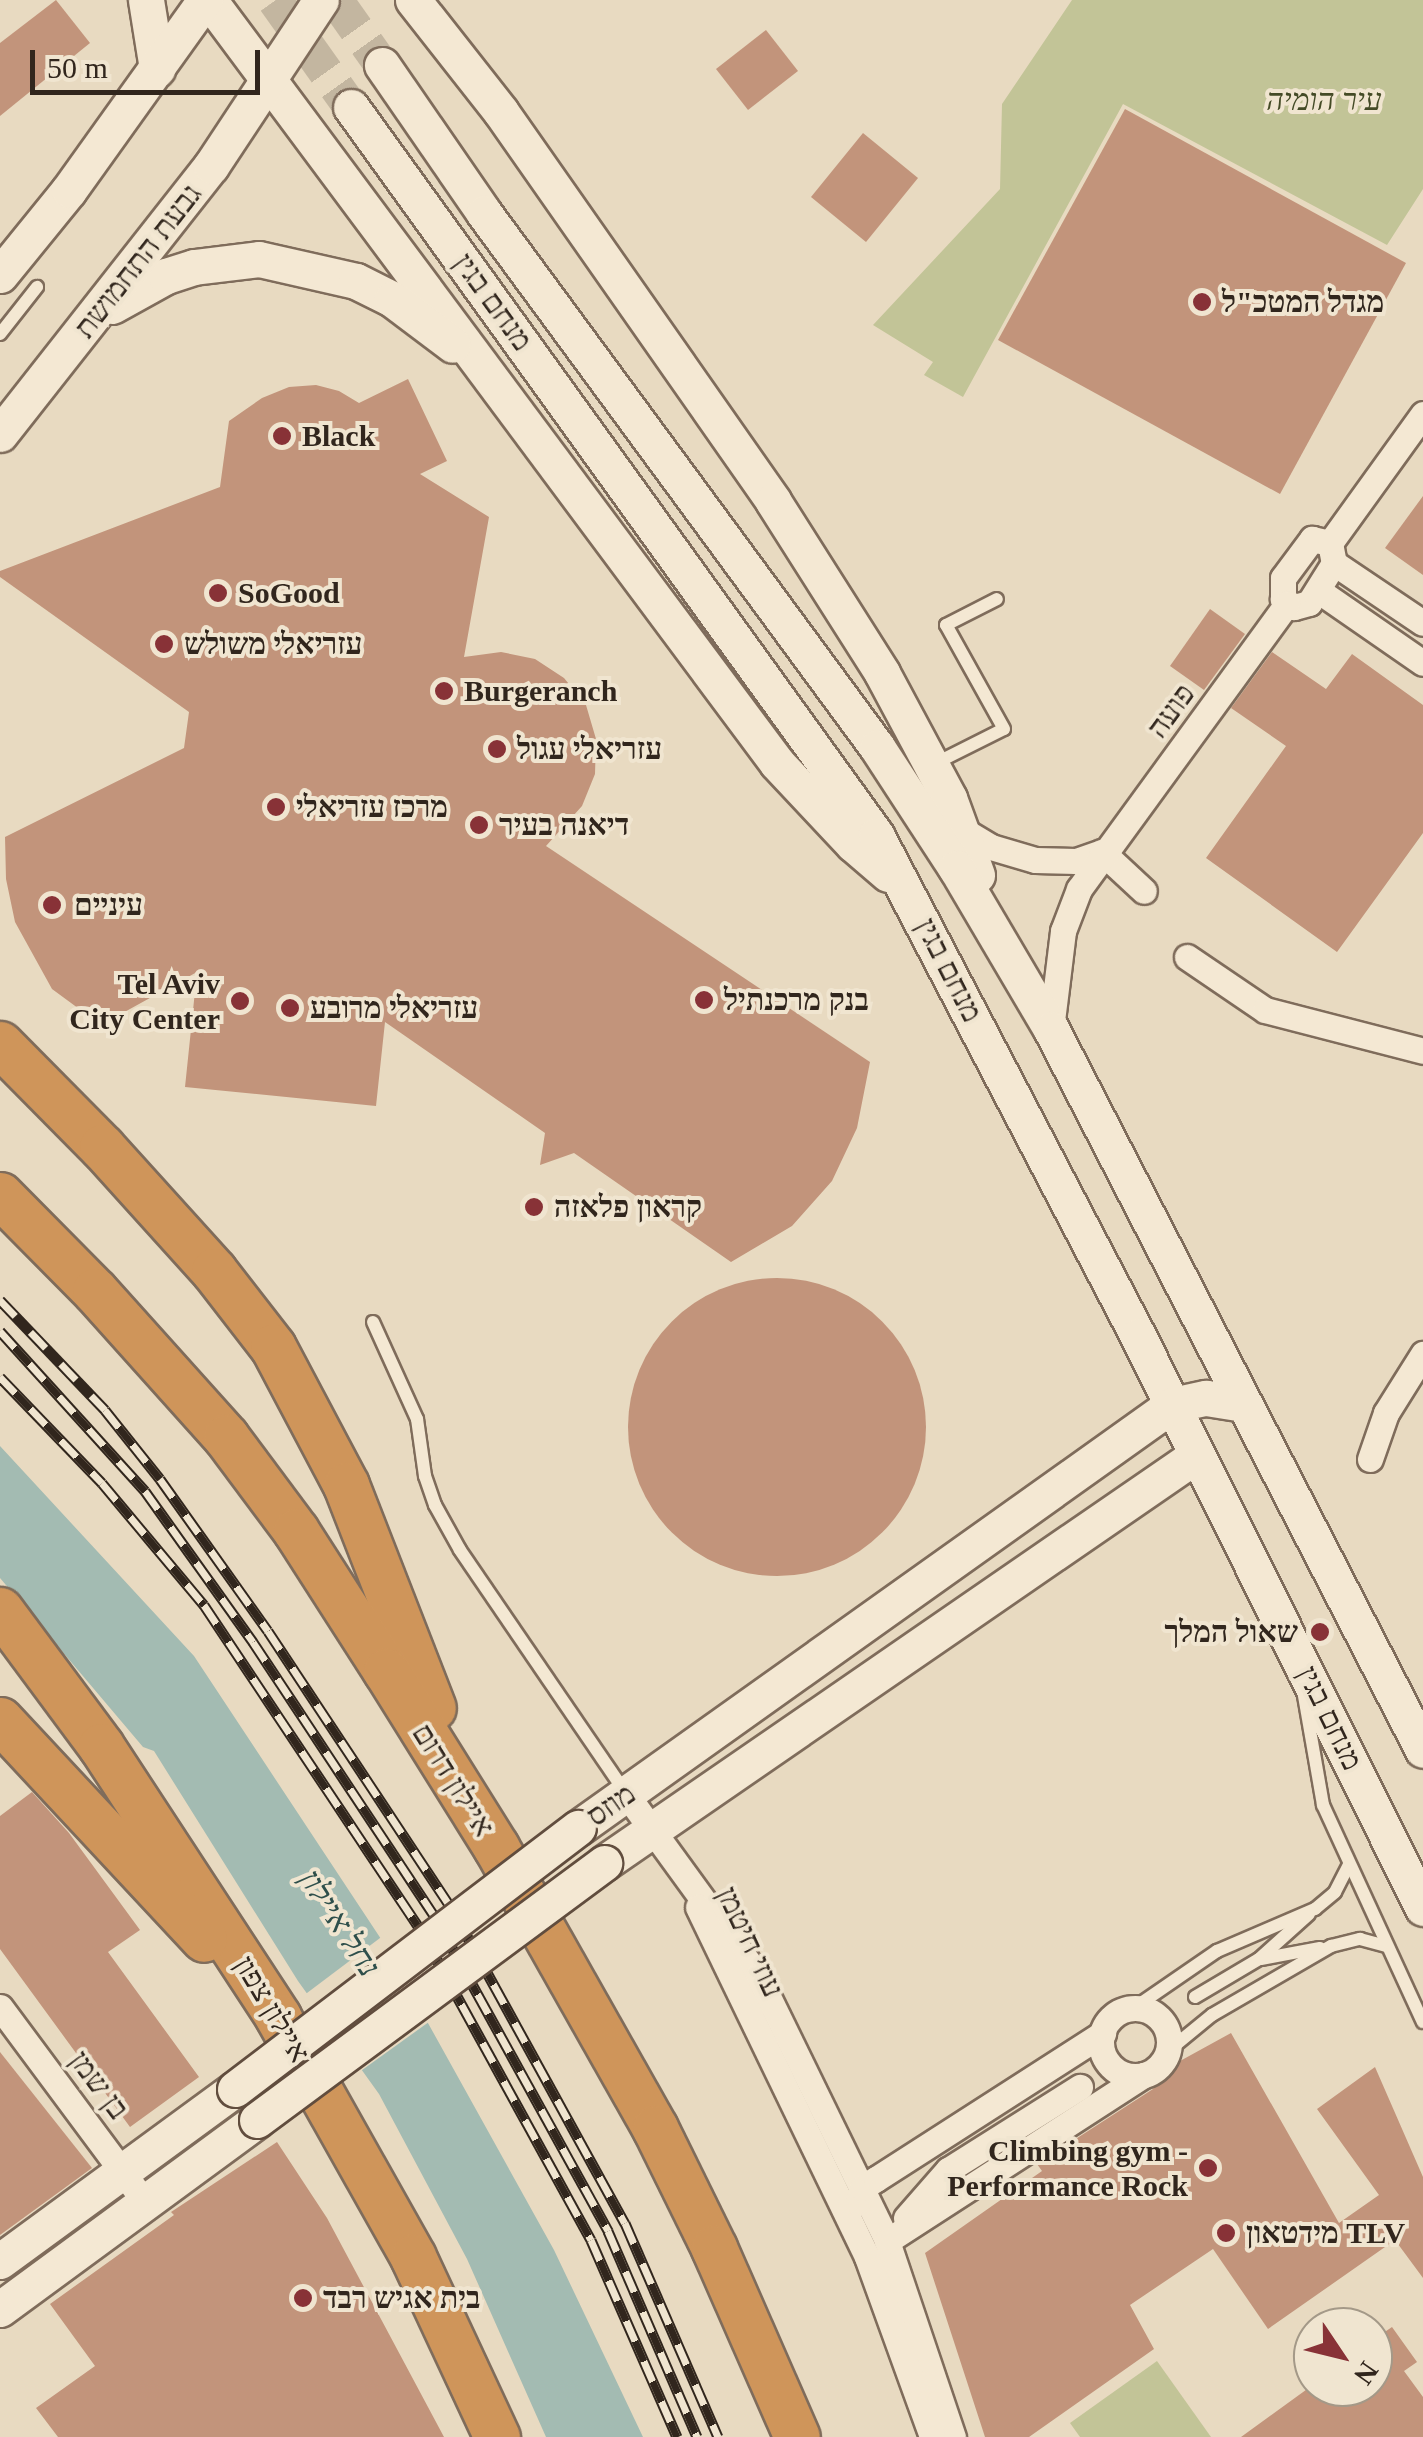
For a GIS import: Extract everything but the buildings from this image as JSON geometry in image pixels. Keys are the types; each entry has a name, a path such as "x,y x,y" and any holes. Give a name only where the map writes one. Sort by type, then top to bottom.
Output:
{"highway":[{"path":"0,1044 102,1147 214,1271 273,1347 346,1485 473,1813"},
{"name":"איילון דרום","path":"0,1195 95,1291 226,1437 296,1531 473,1813 655,2128 714,2248 796,2437"},
{"name":"איילון צפון","path":"0,1610 101,1746 278,2017 420,2272 497,2437"},
{"path":"0,1720 278,2017"}],"main road":[{"path":"146,0 157,69"},
{"path":"0,275 207,0 494,379 777,763 853,844 908,891"},
{"name":"גבעת התחמושת","path":"0,434 95,318 270,82 321,0"},
{"path":"414,0 512,127 773,501 882,673 932,765 961,829 1005,950"},
{"name":"מנחם בגין","path":"382,65 484,213 877,747 1005,950 1051,1029 1423,1750"},
{"name":"מנחם בגין","path":"350,107 830,766 908,891 1299,1654 1423,1908"},
{"path":"95,318 166,276 194,267 259,259 356,280 392,299 494,379"},
{"path":"1172,1405 1206,1398 1244,1404"},
{"name":"מוזס","path":"0,2261 123,2173 578,1828 1172,1405"},
{"name":"מוזס","path":"0,2309 604,1863 1195,1456"}],"street":[{"path":"1423,414 1332,554 1319,591 1301,608 1287,604 1280,589 1294,560 1312,540 1332,554 1423,623"},
{"path":"1319,591 1423,663"},
{"name":"פועה","path":"1051,1029 1063,931 1079,889 1102,852 1150,794 1287,604"},
{"path":"961,829 991,847 1035,860 1076,862 1102,852 1144,891"},
{"path":"1188,957 1266,1010 1423,1052"},
{"path":"1370,1460 1386,1413 1423,1354"},
{"path":"626,1794 686,1880"},
{"name":"עוזי חיטמן","path":"686,1880 748,1959 862,2188 887,2241 953,2437"},
{"name":"עוזי חיטמן","path":"686,1880 728,1976 852,2223 932,2437"},
{"name":"בן שמן","path":"0,2007 146,2202"},
{"path":"1134,2008 1162,2021 1168,2051 1162,2062 887,2241 852,2223 862,2188 1103,2033 1114,2015 1134,2008"},
{"path":"1103,2033 1108,2062 1124,2074 1144,2074"},
{"path":"887,2241 948,2170 1080,2087"},
{"path":"862,2188 948,2170"}],"lane":[{"path":"0,334 37,287"},
{"path":"932,765 1004,730 946,625 997,599"},
{"path":"373,1322 417,1418 425,1476 444,1520 626,1794"},
{"path":"1299,1654 1322,1805 1423,2022"},
{"path":"1195,1997 1259,1959 1335,1892 1348,1866"},
{"path":"1134,2008 1218,1950 1315,1909"},
{"path":"1259,1959 1370,1939 1386,1946"},
{"path":"1168,2051 1212,2015 1331,1946"}],"green space":[{"name":"עיר הומיה","path":"1072,0 1423,0 1423,189 1387,245 1123,104 963,397 924,375 933,362 873,325 1000,189 1002,104"},
{"path":"1157,2361 1211,2437 1080,2437 1070,2423"}],"water":[{"name":"נחל איילון","path":"0,1446 194,1656 383,1942 554,2250 643,2437 546,2437 467,2259 379,2094 298,1981 154,1751 143,1747 0,1578"}],"pier":[{"path":"384,1935 433,2019 358,2073 303,1996"}],"tunnel":[{"path":"275,0 351,107"},
{"path":"336,0 382,65"}],"railway":[{"path":"0,1300 105,1410 160,1479 268,1631 451,1907 625,2223 718,2437"},
{"path":"0,1331 145,1491 253,1642 435,1917 608,2231 697,2437"},
{"path":"0,1377 102,1483 204,1605 419,1927 591,2240 677,2437"}],"place":[{"name":"מגדל המטכ\"ל","path":"1202,302"},
{"name":"Black","path":"282,436"},
{"name":"SoGood","path":"218,593"},
{"name":"עזריאלי משולש","path":"164,644"},
{"name":"Burgeranch","path":"444,691"},
{"name":"עזריאלי עגול","path":"497,749"},
{"name":"מרכז עזריאלי","path":"276,807"},
{"name":"דיאנה בעיר","path":"479,825"},
{"name":"עיניים","path":"52,905"},
{"name":"בנק מרכנתיל","path":"704,1000"},
{"name":"Tel Aviv City Center","path":"240,1001"},
{"name":"עזריאלי מרובע","path":"290,1008"},
{"name":"קראון פלאזה","path":"534,1207"},
{"name":"שאול המלך","path":"1320,1632"},
{"name":"Climbing gym - Performance Rock","path":"1208,2168"},
{"name":"מידטאון TLV","path":"1226,2233"},
{"name":"בית אגיש רבד","path":"303,2298"}]}
